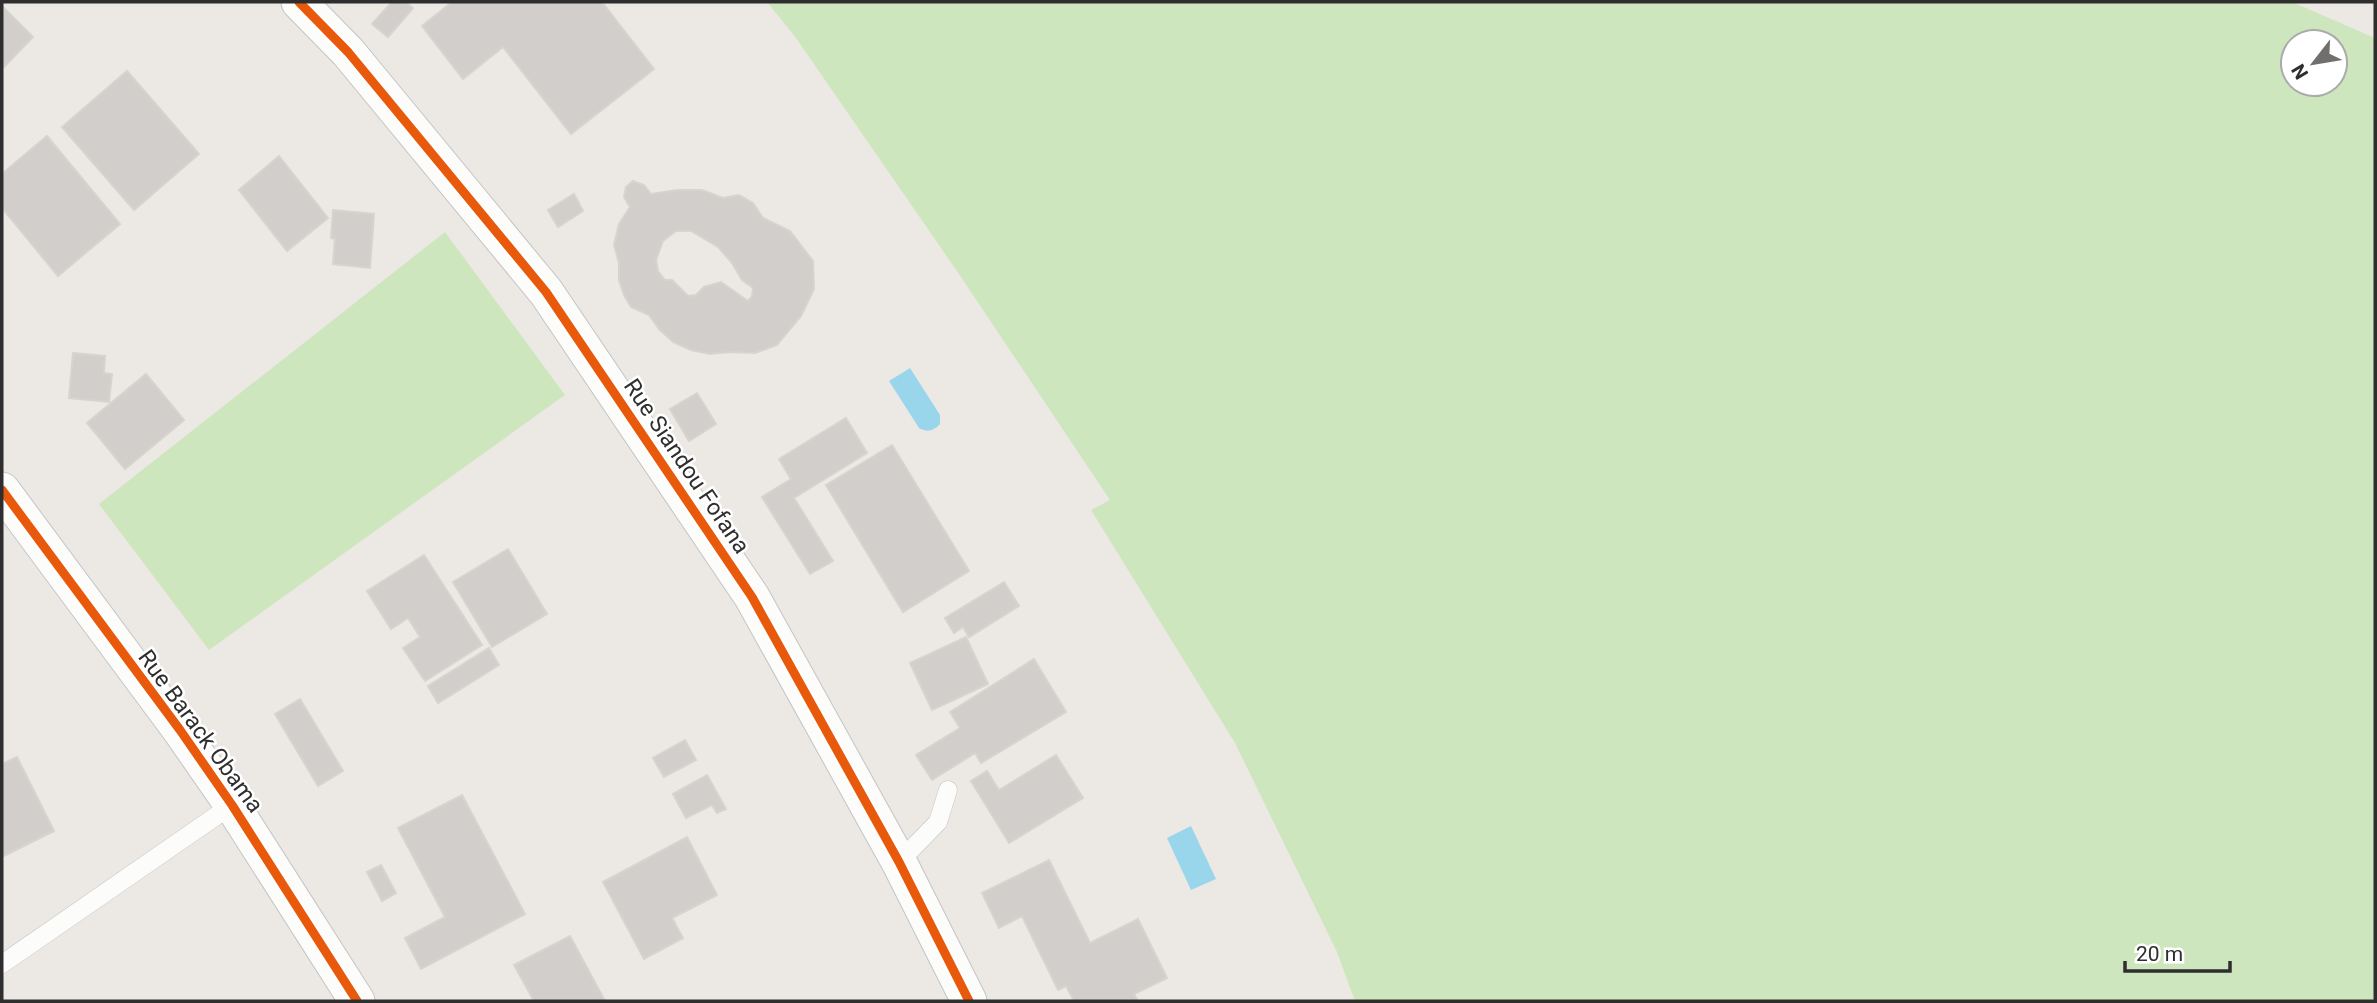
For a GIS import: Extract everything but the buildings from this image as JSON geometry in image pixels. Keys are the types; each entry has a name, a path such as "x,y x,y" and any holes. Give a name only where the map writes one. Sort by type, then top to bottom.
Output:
{"street":[{"name":"Rue Siandou Fofana","path":"299,2 348,52 546,292 752,597 899,862 969,1001"},
{"name":"Rue Barack Obama","path":"2,490 180,730 232,805 357,1001"}],"lane":[{"path":"899,862 939,822 947,790"},
{"path":"2,964 232,805"}],"green space":[{"path":"767,2 2292,2 2375,38 2375,1001 1355,1001 1337,952 1235,743 1091,510 1110,500 961,277 796,38"},
{"path":"445,232 565,395 209,650 99,504"}],"water":[{"path":"910,368 940,415 940,424 930,430 919,428 889,381"},
{"path":"1191,826 1216,879 1191,890 1167,838"}],"cycle path":[{"path":"299,2 348,52 546,292 752,597 899,862 969,1001"},
{"path":"2,490 180,730 232,805 357,1001"}]}
